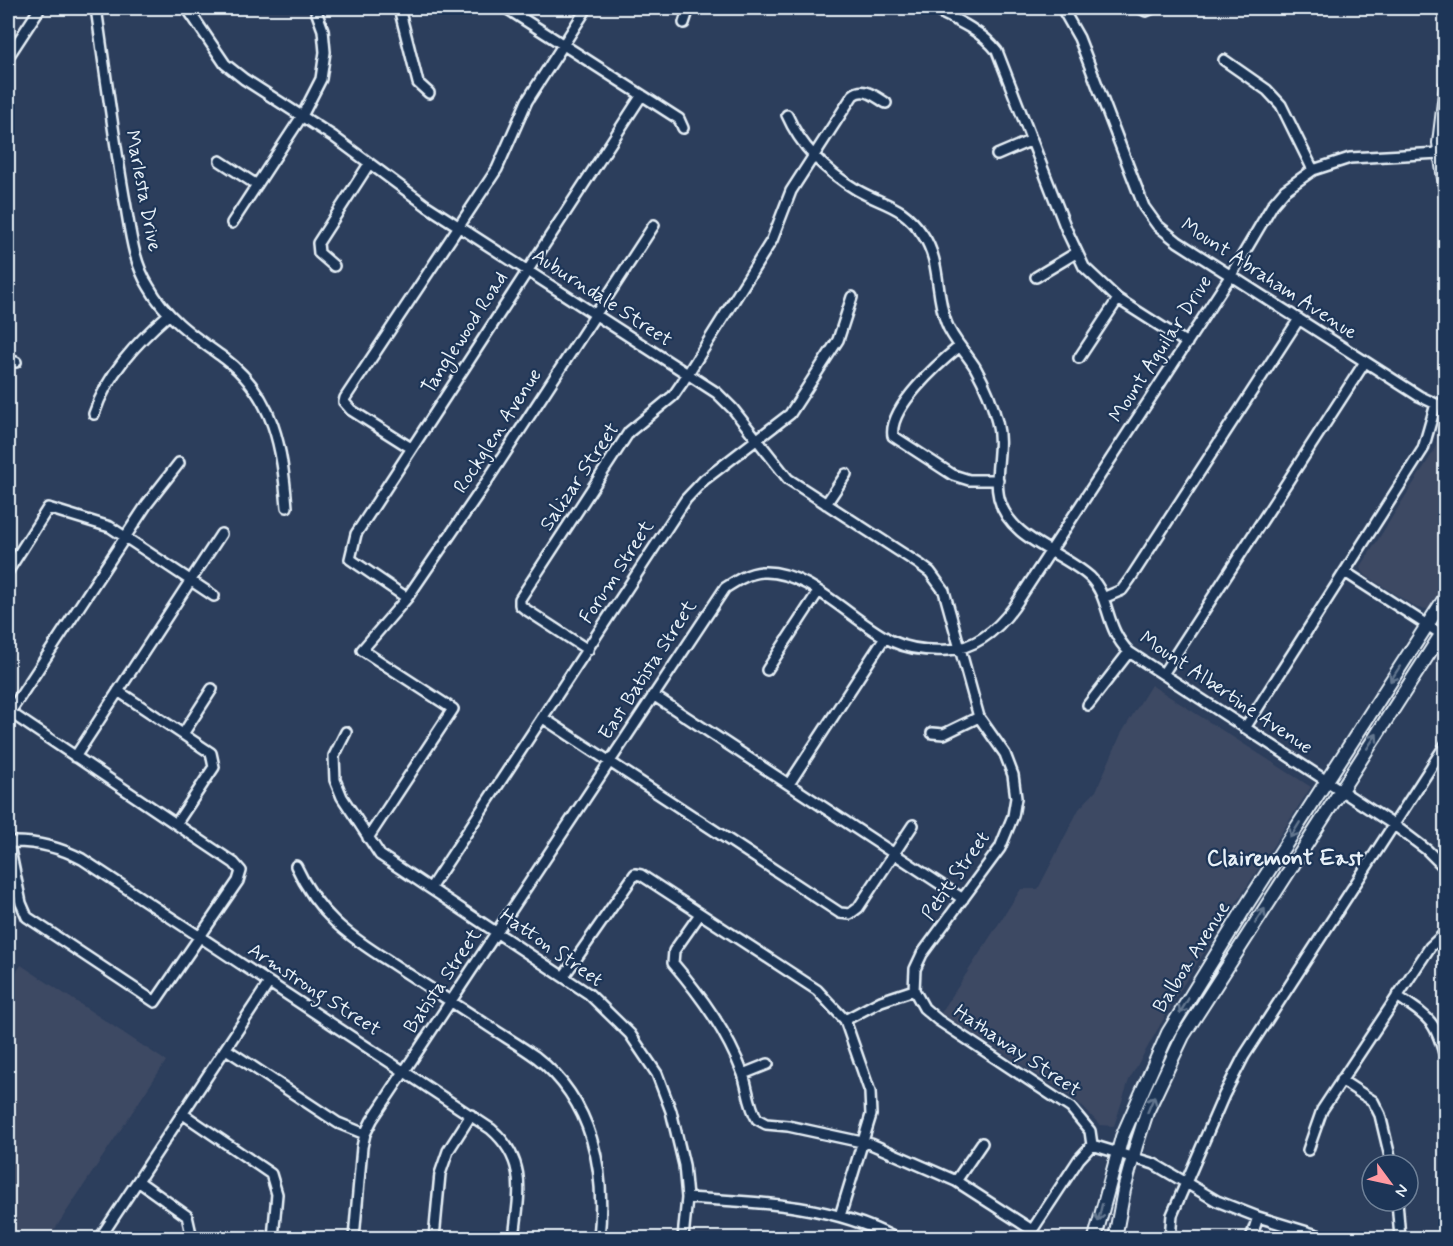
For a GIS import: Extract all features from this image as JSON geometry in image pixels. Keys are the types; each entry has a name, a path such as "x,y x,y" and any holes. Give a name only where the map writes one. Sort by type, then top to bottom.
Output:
{"main road":[{"path":"1446,85 1441,118 1440,153 1446,194"},
{"name":"Balboa Avenue","path":"1095,1239 1116,1154 1132,1109 1168,1033 1326,780 1446,596"},
{"name":"Balboa Avenue","path":"1115,1239 1132,1159 1148,1112 1183,1036 1443,631"}],"street":[{"path":"8,57 40,8"},
{"name":"Marlesta Drive","path":"96,8 113,136 135,256 148,287 168,315 227,360 245,379 266,409 282,448 287,507"},
{"name":"Auburndale Street","path":"187,8 225,64 460,228 688,374 726,401 788,479 930,573 944,591 961,648"},
{"path":"232,224 302,116 321,80 325,52 323,30 315,8"},
{"path":"399,8 418,83 429,93"},
{"path":"506,8 679,119 683,128"},
{"path":"411,448 351,410 344,402 345,398 497,170 527,101 587,8"},
{"path":"684,22 689,8"},
{"path":"931,8 970,28 990,43 1002,61 1076,253 1084,267 1118,299 1187,343"},
{"name":"Mount Abraham Avenue","path":"1062,8 1079,38 1144,207 1157,225 1178,242 1365,362 1441,404"},
{"path":"1140,8 1146,11 1153,8"},
{"path":"1224,60 1267,90 1281,105 1313,170"},
{"name":"Salizar Street","path":"588,650 525,609 520,604 520,599 629,432 673,396 688,374 772,240 791,191 858,91 866,91 886,103"},
{"name":"Tanglewood Road","path":"407,598 350,559 350,551 356,534 642,95"},
{"name":"Mount Albertine Avenue","path":"787,115 795,133 813,156 859,191 894,205 923,234 935,260 946,322 975,368 997,421 1002,448 998,480 999,499 1007,516 1017,528 1090,578 1103,598 1112,631 1129,652 1394,825 1427,850 1446,869"},
{"path":"997,155 1032,140"},
{"name":"Mount Aguilar Drive","path":"961,648 980,639 1005,620 1052,552 1285,190 1313,170 1350,158 1440,153"},
{"path":"220,161 257,185"},
{"path":"334,266 319,253 318,243 369,164"},
{"name":"Rockglen Avenue","path":"368,838 453,710 362,650 407,598 596,316 654,225"},
{"path":"1036,277 1076,253"},
{"path":"8,255 8,275"},
{"name":"Forum Street","path":"431,887 686,499 704,480 790,414 838,339 852,297"},
{"path":"1079,358 1118,299"},
{"path":"94,414 98,399 126,356 168,315"},
{"path":"1103,598 1122,590 1130,579 1299,319"},
{"path":"960,346 927,374 891,427 897,439 953,476 969,480 998,480"},
{"path":"1163,674 1365,362"},
{"path":"1245,728 1423,449 1441,404"},
{"path":"8,841 21,903 27,917 155,1002 238,881 242,871 234,863 8,713 125,537 179,463"},
{"path":"826,504 846,474"},
{"path":"8,571 48,508 110,527 214,596"},
{"path":"75,757 221,534"},
{"name":"East Batista Street","path":"610,761 715,598 743,576 762,572 788,577 818,592 885,637 910,647 928,651 961,648"},
{"path":"1345,572 1427,625 1443,631"},
{"path":"767,670 818,592"},
{"path":"789,784 885,637"},
{"name":"Petit Street","path":"915,990 915,969 922,954 1000,848 1010,828 1015,806 1015,788 1009,764 999,743 979,717 961,648"},
{"path":"1088,705 1129,652"},
{"path":"183,734 212,689"},
{"path":"118,691 211,753 214,767 176,824"},
{"path":"653,695 963,899"},
{"path":"543,717 840,913 850,914 858,908 913,825"},
{"path":"932,733 944,734 979,717"},
{"name":"Hatton Street","path":"346,732 334,756 335,780 342,797 380,855 564,975 614,1017 630,1034 657,1074 680,1141 687,1198 683,1239"},
{"path":"1170,1239 1173,1215 1224,1095 1244,1056 1446,744"},
{"name":"Batista Street","path":"354,1239 364,1134 610,761"},
{"name":"Armstrong Street","path":"8,841 40,843 62,848 471,1115 502,1139 514,1158 519,1189 514,1239"},
{"path":"296,866 308,892 336,924 537,1058 567,1088 578,1105 594,1146 603,1204 599,1239"},
{"path":"564,975 635,874 641,875 817,990 845,1020 870,1092 871,1115 840,1216"},
{"path":"700,914 674,951 673,963 698,992 722,1030 743,1074 757,1119 766,1124 788,1126 863,1142 956,1181 1030,1234 1079,1159 1092,1145 1154,1164 1187,1185 1258,1217 1326,1238"},
{"path":"1308,1150 1322,1110 1430,947 1446,932"},
{"path":"100,1239 269,982"},
{"path":"845,1020 881,1001 915,990"},
{"name":"Hathaway Street","path":"915,990 924,1008 938,1020 1071,1108 1090,1131 1092,1145"},
{"path":"1397,996 1433,1023 1439,1034 1446,1061"},
{"path":"226,1049 338,1123 364,1134"},
{"path":"743,1074 768,1064"},
{"path":"1341,1080 1373,1101 1380,1115 1389,1153"},
{"path":"183,1114 271,1174 278,1194 273,1239"},
{"path":"434,1239 440,1174 448,1151 471,1115"},
{"path":"956,1181 982,1143"},
{"path":"138,1181 186,1216 192,1239"},
{"path":"687,1198 774,1203 840,1216 895,1239"},
{"path":"1398,1213 1400,1239"},
{"path":"1251,1239 1258,1217"}],"shaded area":[{"path":"1444,415 1445,581 1428,609 1417,608 1365,575 1360,568 1434,451"},
{"path":"1151,685 1311,787 1180,990 1129,1080 1114,1126 1100,1125 1076,1100 941,1013 1021,889 1038,889 1079,809 1096,791 1121,734"},
{"path":"21,965 166,1061 49,1238 8,1238 8,985"}],"district":[{"name":"Clairemont East","path":"1285,859"}]}
